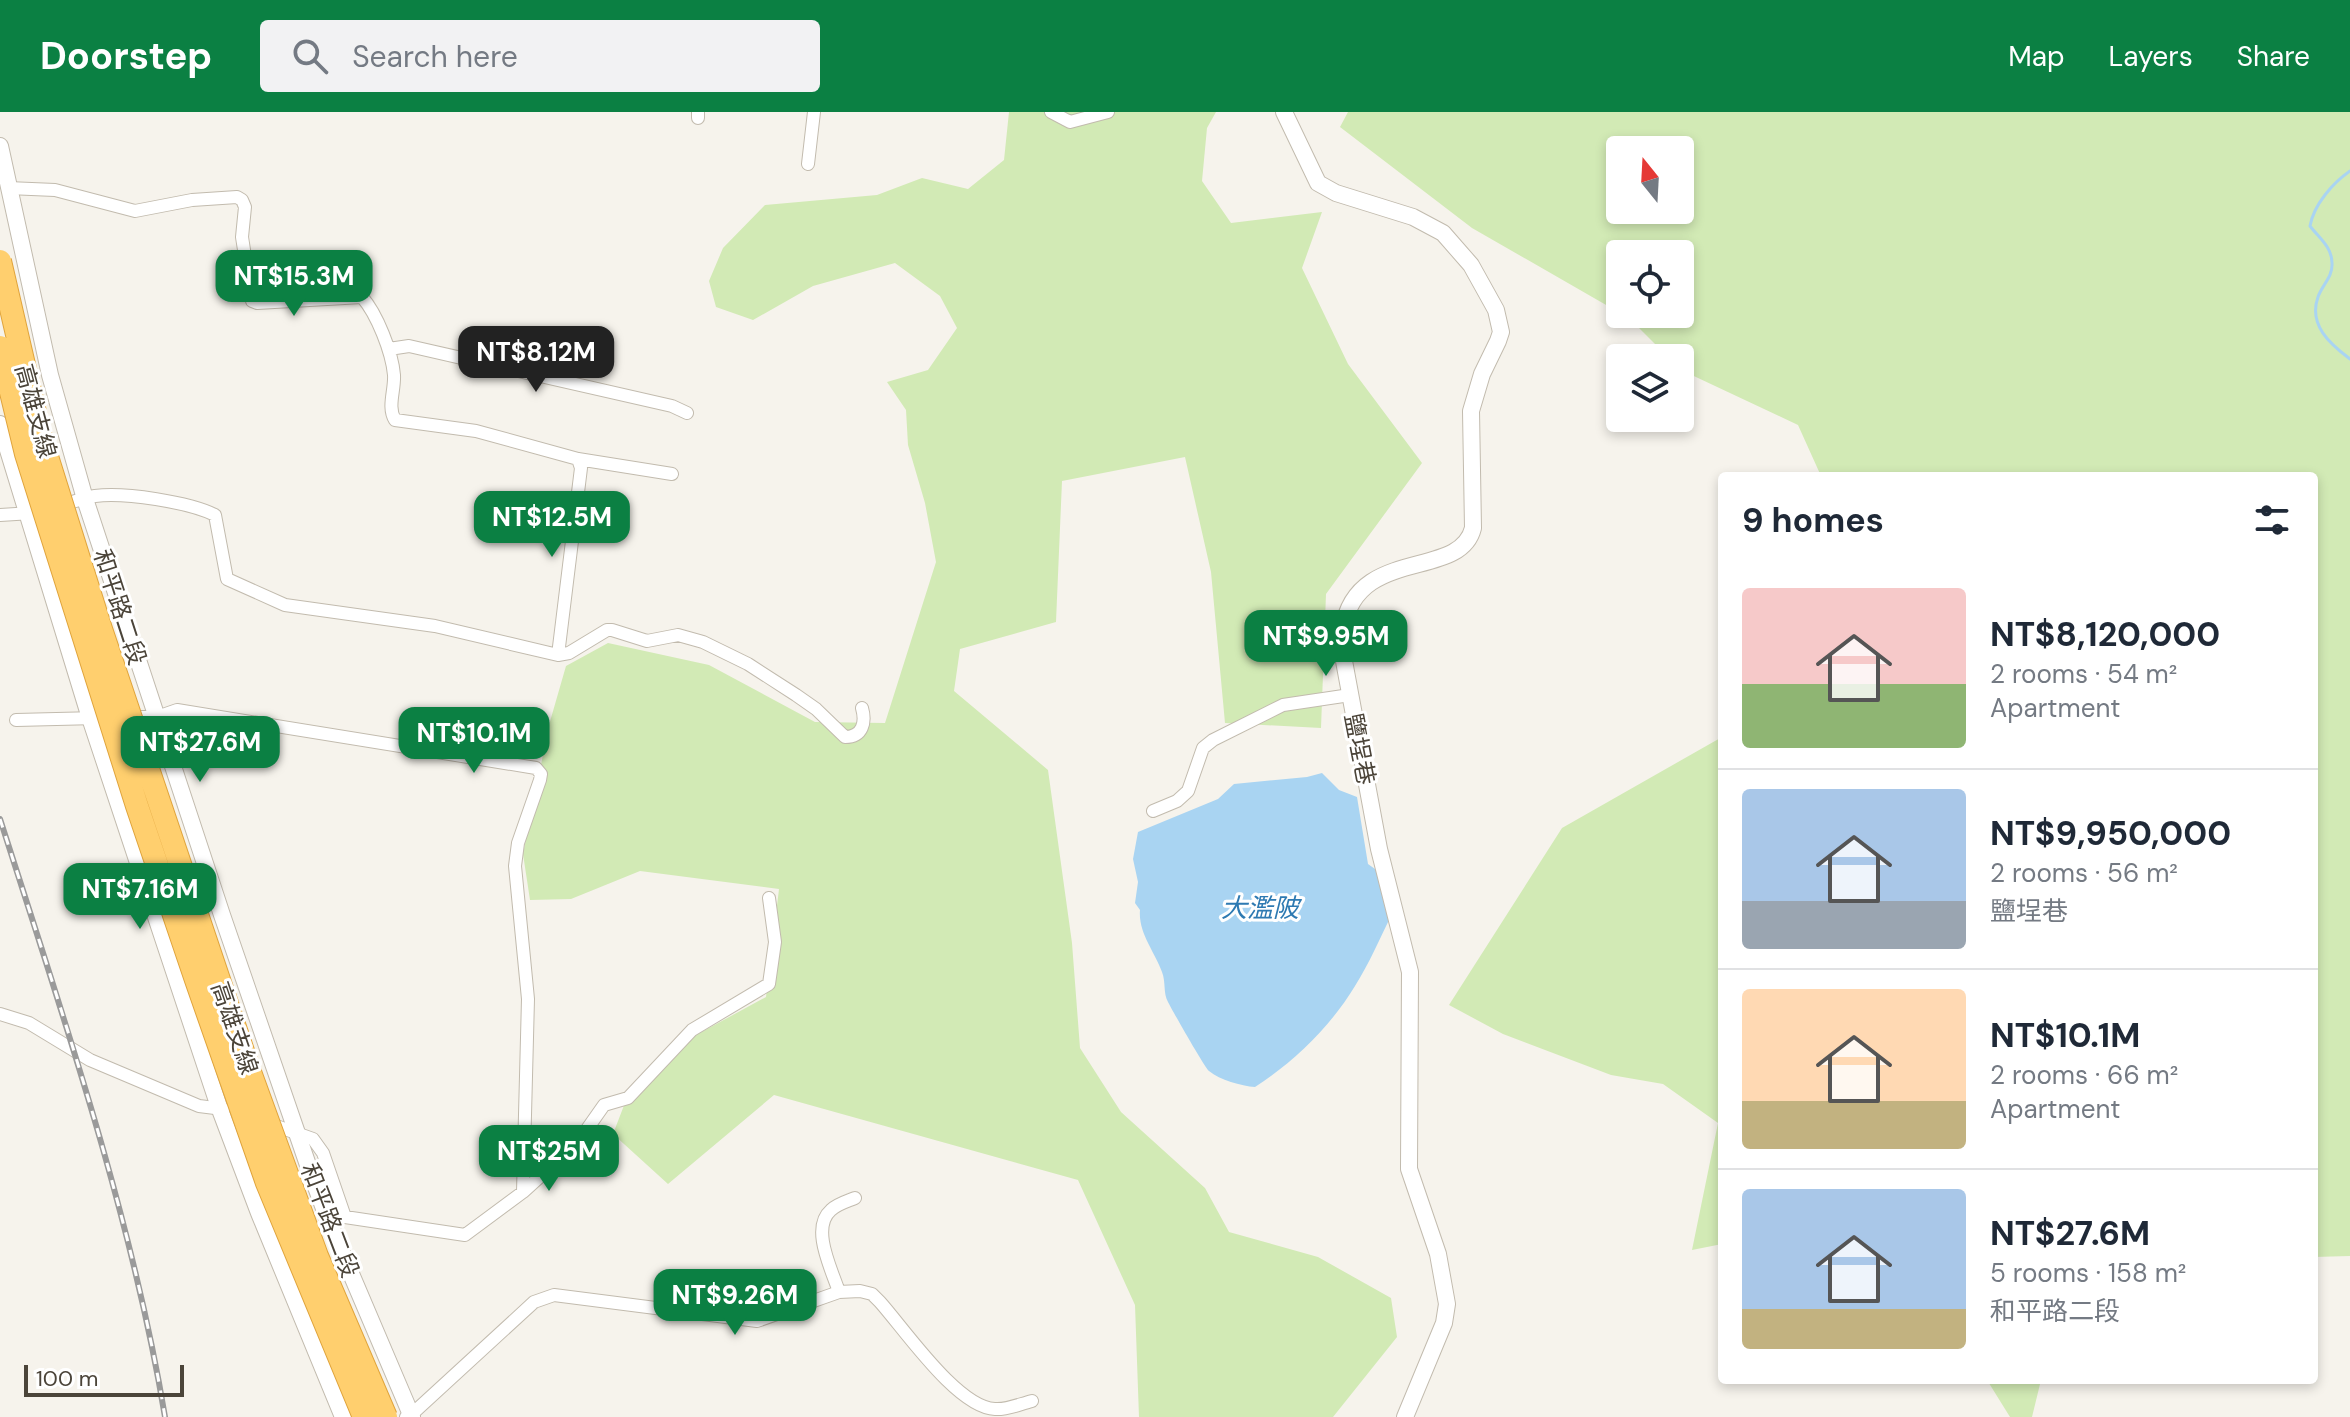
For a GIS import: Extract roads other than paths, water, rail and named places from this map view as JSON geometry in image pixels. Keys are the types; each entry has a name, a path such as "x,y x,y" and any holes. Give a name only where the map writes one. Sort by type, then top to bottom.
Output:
{"highway":[{"name":"高雄支線","path":"0,261 40,434 105,644 250,1072 317,1256 386,1417"},
{"name":"高雄支線","path":"0,347 26,454 146,835 267,1183 364,1417"}],"street":[{"path":"808,164 814,112"},
{"path":"1051,112 1070,122 1108,112"},
{"name":"鹽埕巷","path":"1284,112 1318,183 1336,193 1413,217 1443,233 1479,278 1500,321 1498,341 1482,374 1471,411 1471,538 1462,548 1380,576 1366,585 1356,597 1342,631 1344,661 1379,849 1410,972 1409,1169 1438,1254 1447,1304 1444,1323 1405,1417"},
{"name":"和平路二段","path":"0,146 50,375 85,499 296,1131 329,1222 410,1416"},
{"path":"8,188 55,190 135,211 192,200 237,197 245,207 242,237 252,301 362,297 389,349 394,376 391,411 395,420 476,431 578,459 672,474"},
{"path":"389,349 409,346 672,406 687,413"},
{"path":"0,424 90,718 219,1107 343,1417"},
{"path":"558,655 581,468 578,459"},
{"path":"0,515 28,514 98,496 198,506 215,515 227,579 285,605 435,626 558,655 569,653 607,630 647,641 678,635 703,642 748,664 816,709 845,737 857,734 863,727 862,708"},
{"path":"1153,811 1177,801 1188,791 1203,748 1213,740 1283,705 1350,695"},
{"path":"16,720 157,717 177,710 536,768 541,774 518,843 515,866 528,999 523,1192"},
{"path":"0,1014 29,1023 104,1066 199,1106 219,1107 313,1139 323,1153 342,1210 351,1220 465,1235 523,1192 578,1142 604,1105 628,1098 682,1038 769,984 775,942 769,898"},
{"path":"839,1292 826,1251 823,1223 832,1208 855,1198"},
{"path":"410,1416 543,1297 554,1295 757,1321 839,1292 860,1291 872,1294 954,1388 972,1402 993,1409 1032,1401"}],"water":[{"name":"大濫陂","path":"1322,773 1339,790 1357,797 1368,864 1382,874 1392,914 1360,978 1323,1029 1284,1066 1255,1087 1237,1084 1209,1071 1166,999 1162,972 1144,934 1140,910 1135,903 1138,882 1133,859 1138,832 1218,799 1234,784"}],"waterway":[{"path":"2350,171 2325,195 2310,226 2327,247 2332,263 2331,273 2316,307 2318,325 2328,340 2350,359"}],"railway":[{"path":"0,819 115,1191 151,1342 165,1417"}]}
